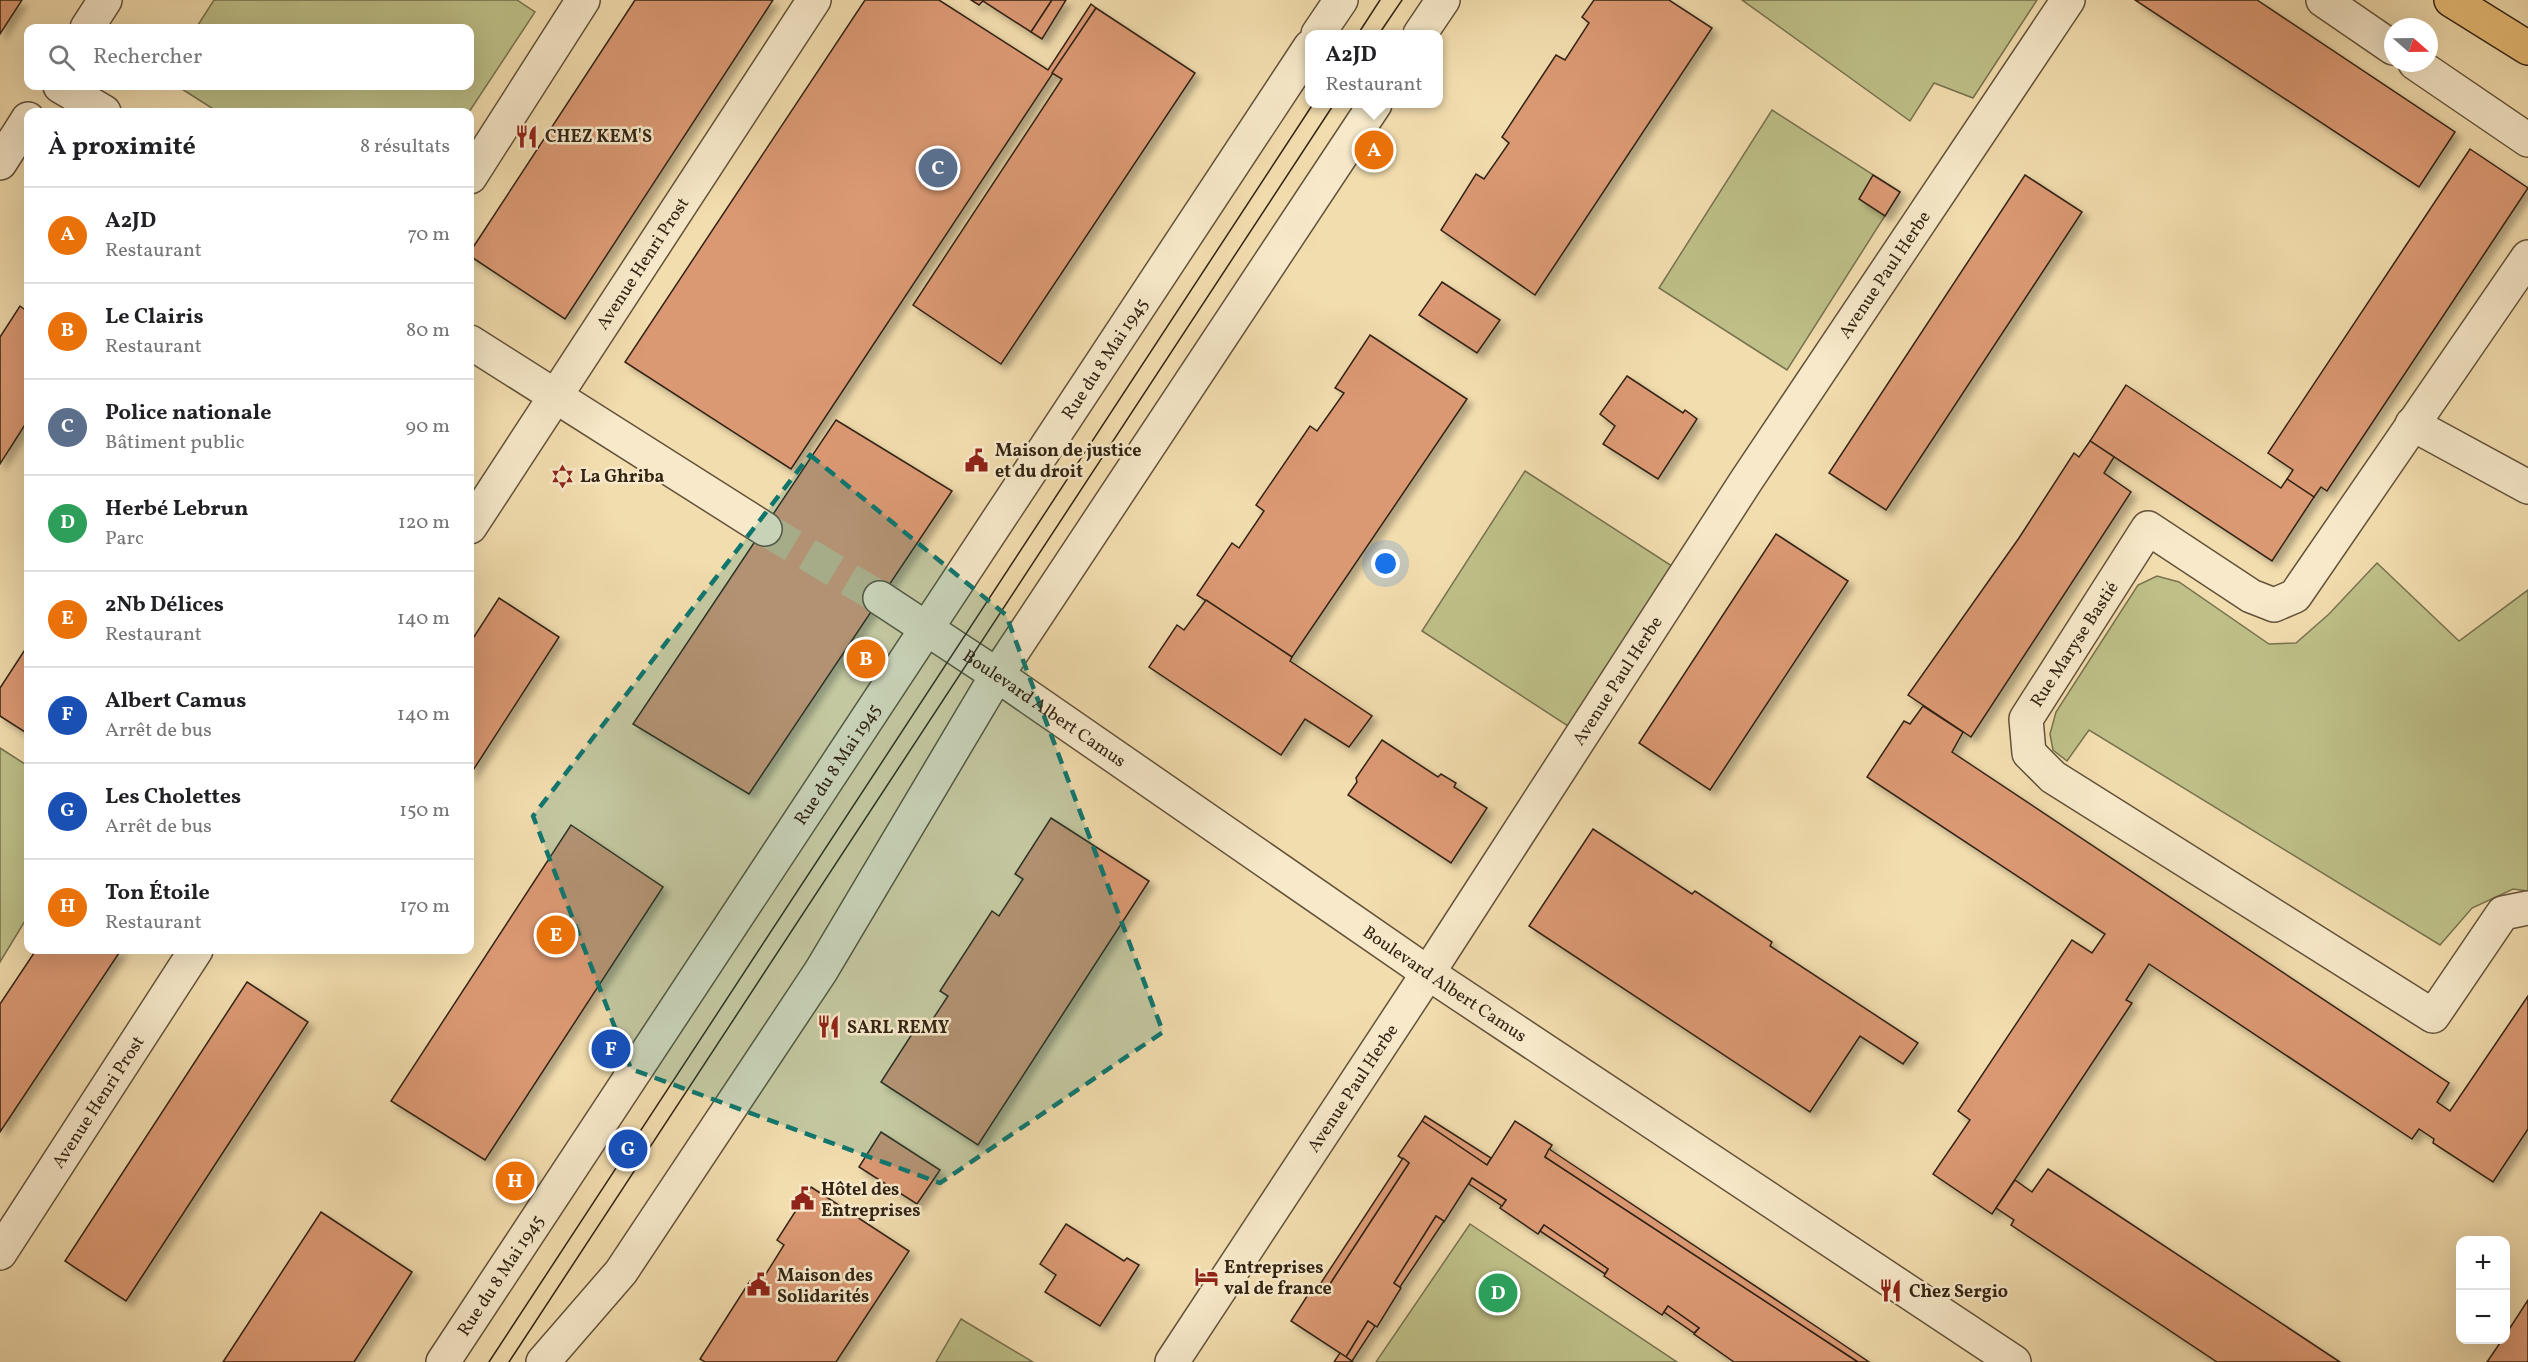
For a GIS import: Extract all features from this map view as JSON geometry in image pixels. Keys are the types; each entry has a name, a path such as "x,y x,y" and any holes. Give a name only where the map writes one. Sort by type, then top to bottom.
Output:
{"main road":[{"path":"2451,0 2528,48"}],"street":[{"path":"90,24 105,0"},
{"path":"474,171 583,0"},
{"name":"Avenue Henri Prost","path":"474,521 814,0"},
{"path":"1321,30 1341,0"},
{"path":"1423,30 1443,0"},
{"name":"Avenue Paul Herbe","path":"1172,1362 1746,481 2068,0"},
{"path":"2323,0 2384,42"},
{"name":"Rue du 8 Mai 1945","path":"443,1362 1305,55"},
{"path":"2428,72 2528,140"},
{"path":"36,108 47,90"},
{"path":"67,90 97,108"},
{"path":"543,1362 621,1272 821,971 997,675 1372,108"},
{"path":"0,163 24,125"},
{"name":"Rue Maryse Bastié","path":"2528,257 2295,596 2274,605 2251,596 2148,528 2026,719 2029,753 2053,777 2433,1016 2503,913 2528,908"},
{"path":"474,344 765,529"},
{"path":"2412,424 2528,487"},
{"name":"Boulevard Albert Camus","path":"880,598 997,675 1428,972 2014,1362"},
{"name":"Avenue Henri Prost","path":"0,1253 193,954"}],"highlighted area":[{"path":"810,455 1006,615 1163,1032 940,1183 631,1069 533,816"}],"green space":[{"path":"214,0 517,0 535,12 472,108 212,108 183,90 474,90 474,24 199,24"},
{"path":"1742,0 2037,0 1973,98 1934,83 1910,121"},
{"path":"1772,110 1900,192 1787,370 1659,288"},
{"path":"1525,471 1675,568 1571,728 1422,631"},
{"path":"2377,563 2459,641 2528,590 2528,891 2513,889 2472,908 2440,945 2089,730 2067,761 2053,750 2050,734 2056,712 2138,585 2157,576 2179,582 2269,644 2296,643 2329,614"},
{"path":"0,748 24,763 24,923 0,962"},
{"path":"1470,1224 1677,1362 1376,1362"},
{"path":"961,1319 1033,1362 936,1362"}],"building":[{"path":"0,0 22,0 0,34"},
{"path":"635,0 773,0 565,319 474,259 474,246"},
{"path":"865,0 939,0 1048,70 1091,4 1096,8 791,469 625,362"},
{"path":"971,0 1052,0 1031,32 983,1 979,5"},
{"path":"1052,0 1066,0 1042,39 1031,32"},
{"path":"1594,0 1669,0 1712,28 1535,295 1441,230 1476,174 1484,179 1509,143 1502,137 1556,55 1565,60 1589,23 1582,17"},
{"path":"2135,0 2257,0 2455,132 2419,187"},
{"path":"1096,8 1195,73 1001,364 913,305 1062,79 1052,73"},
{"path":"2470,149 2528,188 2327,491 2321,487 2314,497 2287,479 2293,470 2268,453"},
{"path":"1873,175 1900,192 1885,216 1859,199"},
{"path":"2025,175 2082,212 1886,510 1829,473"},
{"path":"1442,282 1500,320 1477,353 1419,315"},
{"path":"20,306 24,309 24,426 0,464 0,337"},
{"path":"1370,335 1467,399 1292,657 1197,595 1232,543 1239,548 1264,511 1256,505 1310,426 1317,431 1344,393 1335,388"},
{"path":"1627,376 1683,413 1685,410 1697,419 1658,479 1603,444 1615,426 1600,414"},
{"path":"2126,385 2281,488 2287,479 2314,497 2272,561 2090,441"},
{"path":"836,420 952,491 749,794 633,724"},
{"path":"2090,441 2114,457 2104,473 2131,492 1971,737 1908,695 2019,538 2074,453 2079,457"},
{"path":"1776,534 1848,581 1710,790 1639,743"},
{"path":"499,598 559,637 474,769 474,637"},
{"path":"1206,600 1292,657 1290,661 1372,716 1349,747 1305,719 1281,755 1149,667 1177,625 1184,630"},
{"path":"24,651 24,731 0,716 0,688"},
{"path":"1923,706 1963,732 1952,752 2449,1083 2437,1102 2450,1111 2528,996 2528,1129 2493,1182 2433,1143 2434,1139 2419,1129 2412,1139 2149,964 2126,1000 2132,1003 1992,1214 1933,1174 1970,1120 1958,1111 2072,940 2092,953 2105,934 1867,777 1904,721 1910,724"},
{"path":"1382,740 1438,777 1441,774 1456,783 1454,787 1487,808 1451,863 1348,795 1357,782 1356,778"},
{"path":"1051,818 1149,881 978,1145 881,1082 914,1031 923,1034 948,996 940,991 992,911 999,916 1023,879 1015,874"},
{"path":"571,825 663,887 485,1160 391,1101"},
{"path":"1593,829 1692,894 1695,891 1772,942 1770,946 1918,1043 1903,1064 1860,1036 1810,1112 1529,926"},
{"path":"33,954 118,954 0,1132 0,1004"},
{"path":"247,982 308,1022 126,1301 65,1261"},
{"path":"1425,1116 1491,1158 1487,1165 1422,1121"},
{"path":"1422,1121 1487,1165 1515,1121 1552,1145 1545,1157 1858,1362 1734,1362 1694,1334 1699,1328 1668,1306 1662,1315 1604,1276 1608,1269 1544,1225 1538,1234 1500,1208 1506,1200 1472,1178 1444,1222 1436,1216 1394,1283 1401,1288 1377,1327 1368,1321 1346,1357 1291,1321 1313,1287 1324,1293 1409,1163 1398,1156"},
{"path":"881,1132 940,1170 917,1204 859,1167"},
{"path":"1549,1149 1869,1362 1858,1362 1545,1157"},
{"path":"1403,1158 1409,1163 1324,1293 1317,1289"},
{"path":"2048,1169 2340,1362 2217,1362 2011,1225 2014,1220 1996,1208 2015,1180 2032,1192"},
{"path":"1472,1178 1506,1200 1502,1206 1469,1184"},
{"path":"811,1187 909,1251 836,1362 705,1362 700,1359 750,1281 759,1285 784,1245 777,1240"},
{"path":"321,1212 412,1272 354,1362 223,1362"},
{"path":"1436,1216 1444,1221 1400,1287 1394,1283"},
{"path":"1066,1224 1124,1261 1127,1258 1139,1265 1100,1326 1045,1292 1056,1275 1040,1264"},
{"path":"1544,1225 1608,1269 1605,1274 1540,1231"},
{"path":"2528,1300 2528,1362 2487,1362 2499,1344 2510,1344 2510,1328"},
{"path":"1668,1306 1699,1328 1694,1333 1664,1312"},
{"path":"1368,1321 1375,1326 1352,1361 1346,1357"},
{"path":"1340,1353 1346,1357 1353,1362 1334,1362"}],"tunnel":[{"path":"765,529 880,598"}],"tram line":[{"path":"1361,30 1380,0"},
{"path":"1382,30 1402,0"},
{"path":"489,1362 1310,108"},
{"path":"509,1362 1331,108"}],"place":[{"name":"CHEZ KEM'S","path":"527,136"},
{"name":"A2JD","path":"1374,150"},
{"name":"Police nationale","path":"938,168"},
{"name":"Maison de justice et du droit","path":"977,460"},
{"name":"La Ghriba","path":"562,476"},
{"name":"Le Clairis","path":"866,659"},
{"name":"2Nb Délices","path":"556,935"},
{"name":"SARL REMY","path":"829,1027"},
{"name":"Albert Camus","path":"611,1049"},
{"name":"Les Cholettes","path":"628,1149"},
{"name":"Ton Étoile","path":"515,1181"},
{"name":"Hôtel des Entreprises","path":"803,1199"},
{"name":"Entreprises val de france","path":"1206,1277"},
{"name":"Maison des Solidarités","path":"759,1285"},
{"name":"Chez Sergio","path":"1891,1291"},
{"name":"Herbé Lebrun","path":"1498,1293"}]}
